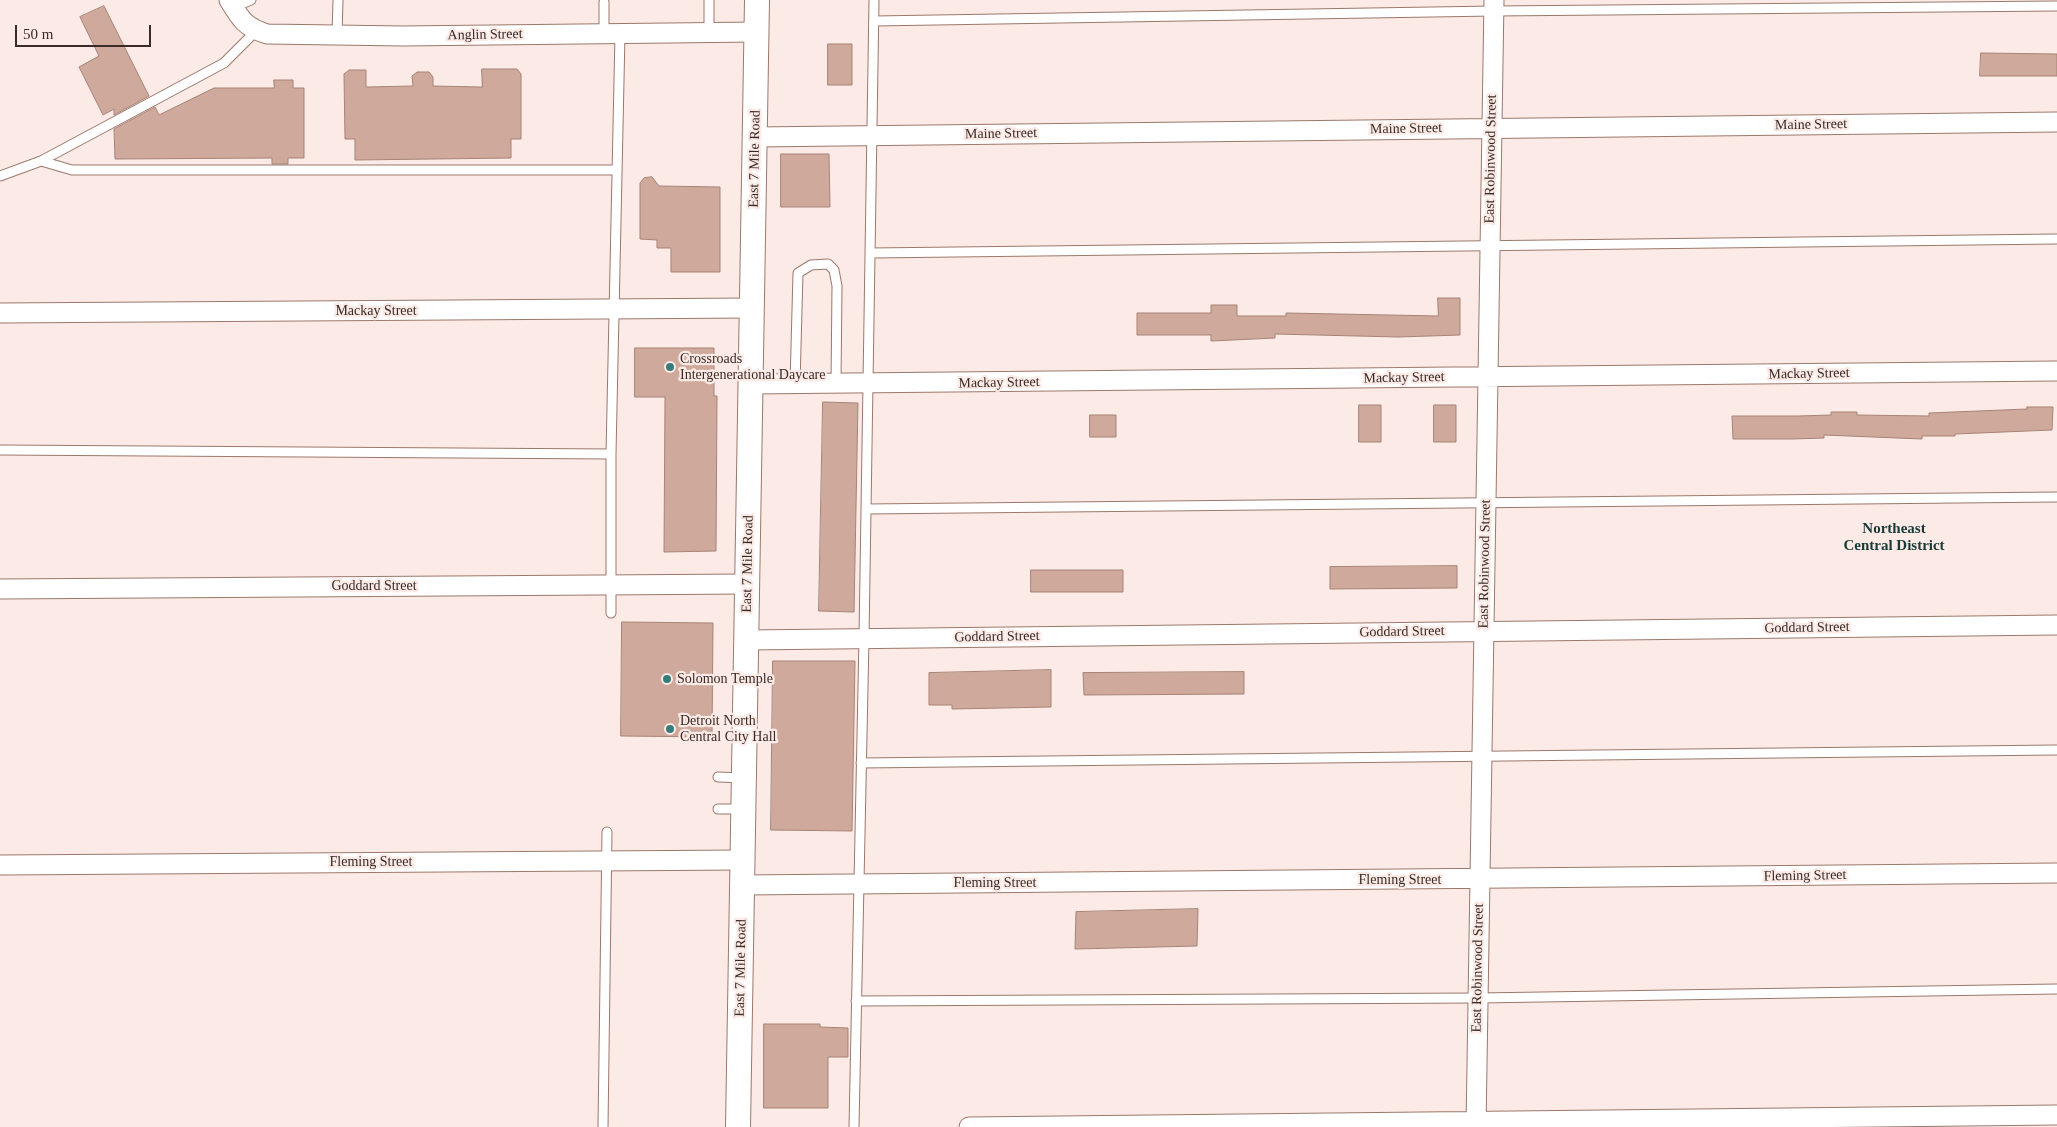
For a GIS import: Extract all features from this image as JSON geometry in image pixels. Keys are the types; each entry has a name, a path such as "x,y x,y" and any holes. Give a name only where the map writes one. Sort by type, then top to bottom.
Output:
{"street":[{"name":"East 7 Mile Road","path":"738,1127 757,0"},
{"path":"231,4 241,19 251,29 256,31"},
{"name":"East Robinwood Street","path":"1476,1124 1494,6"},
{"name":"Anglin Street","path":"256,31 267,34 337,36 757,32"},
{"name":"Maine Street","path":"755,137 2057,122"},
{"name":"Mackay Street","path":"0,313 752,308"},
{"name":"Mackay Street","path":"751,384 2057,371"},
{"name":"Goddard Street","path":"0,589 748,584"},
{"name":"Goddard Street","path":"747,640 2057,625"},
{"name":"Fleming Street","path":"0,865 743,860"},
{"name":"Fleming Street","path":"742,886 2057,873"},
{"path":"969,1127 1476,1124 2057,1115"}],"lane":[{"path":"231,4 251,0"},
{"path":"337,36 338,0"},
{"path":"709,0 709,33"},
{"path":"854,1127 869,384 874,0"},
{"path":"604,2 612,34 617,170 611,454 611,613"},
{"path":"874,21 1494,6 2057,6"},
{"path":"0,176 41,162 224,63 256,31"},
{"path":"41,162 72,170 617,170"},
{"path":"871,253 2057,239"},
{"path":"795,384 798,273 811,265 828,264 834,270 837,286 836,384"},
{"path":"0,450 611,454"},
{"path":"866,508 1486,504 2057,497"},
{"path":"861,763 2057,750"},
{"path":"718,778 744,778"},
{"path":"718,809 744,809"},
{"path":"603,1127 606,832"},
{"path":"856,1001 1478,998 2057,989"}],"building":[{"path":"104,6 149,96 114,115 114,109 103,115 79,67 99,56 80,17"},
{"path":"828,44 852,44 852,85 828,85"},
{"path":"1981,53 2057,54 2057,76 1980,76"},
{"path":"482,69 517,69 521,74 521,139 511,139 511,158 355,160 355,139 345,139 344,74 349,70 366,70 366,87 413,86 412,76 417,72 429,72 433,77 433,86 482,87"},
{"path":"274,80 293,80 293,88 304,88 304,158 288,158 288,164 272,164 272,158 115,159 114,129 155,107 159,115 214,88 274,88"},
{"path":"781,154 829,154 830,207 781,207"},
{"path":"652,177 659,186 720,187 720,272 671,272 671,248 657,248 657,240 640,239 640,183 644,178"},
{"path":"1438,298 1460,298 1460,335 1398,337 1275,334 1275,338 1211,341 1211,335 1137,335 1137,313 1211,313 1211,305 1237,305 1237,316 1286,316 1286,313 1438,316"},
{"path":"635,348 714,348 714,396 717,396 716,551 664,552 665,397 635,397"},
{"path":"823,402 858,403 854,612 819,611"},
{"path":"1359,405 1381,405 1381,442 1359,442"},
{"path":"1434,405 1456,405 1456,442 1434,442"},
{"path":"2027,407 2053,407 2052,430 1955,434 1955,436 1922,436 1922,439 1824,435 1824,438 1733,439 1732,416 1831,415 1831,412 1857,412 1857,415 1929,416 1929,413 2027,409"},
{"path":"1090,415 1116,415 1116,437 1090,437"},
{"path":"1457,566 1457,588 1330,589 1330,567"},
{"path":"1031,570 1123,570 1123,592 1031,592"},
{"name":"Solomon Temple","path":"622,622 713,623 712,737 621,736"},
{"path":"773,661 855,661 852,831 771,830"},
{"path":"1051,670 1051,707 952,709 952,705 929,705 929,673"},
{"path":"1244,672 1244,694 1084,695 1083,673"},
{"path":"1198,909 1197,946 1075,949 1076,912"},
{"path":"764,1024 820,1024 820,1027 848,1028 848,1057 828,1057 828,1108 764,1108"}],"place":[{"name":"Crossroads Intergenerational Daycare","path":"670,367"},
{"name":"Solomon Temple","path":"667,679"},
{"name":"Detroit North Central City Hall","path":"670,729"}],"district":[{"name":"Northeast Central District","path":"1894,538"}]}
